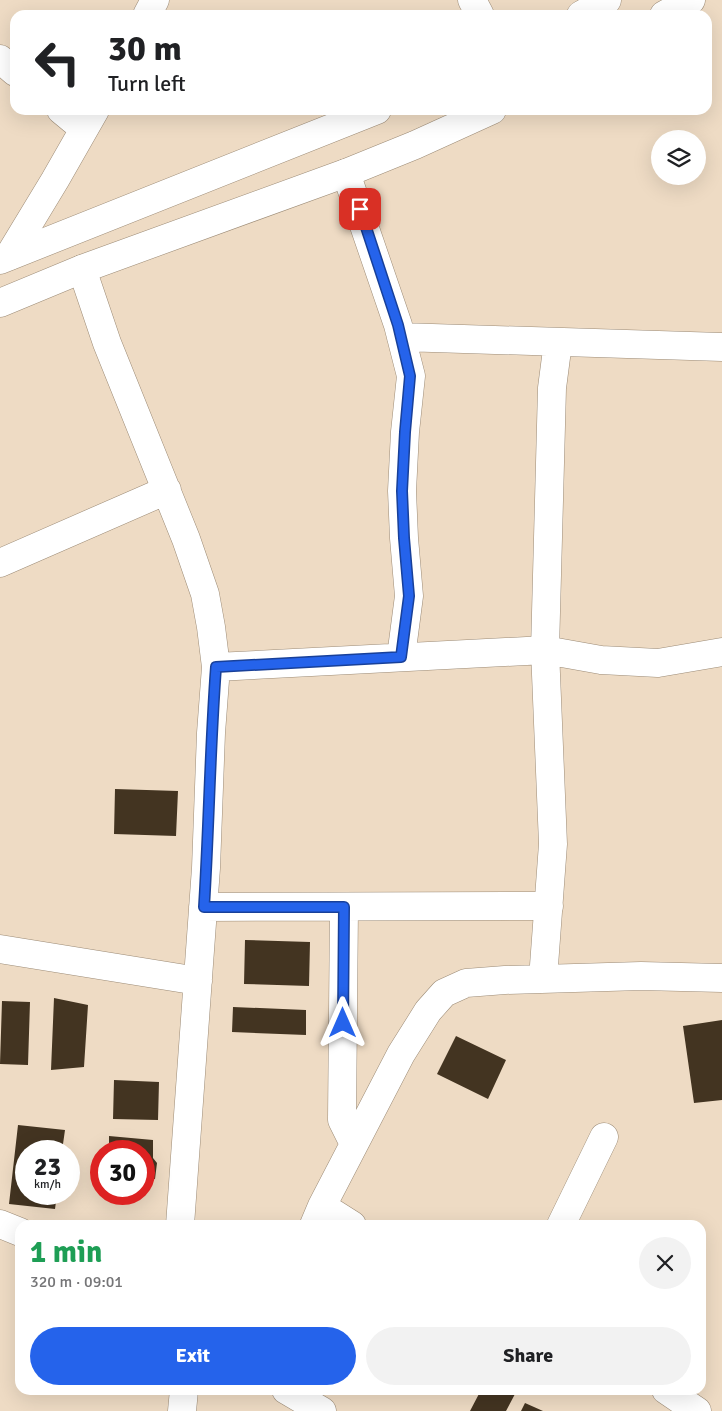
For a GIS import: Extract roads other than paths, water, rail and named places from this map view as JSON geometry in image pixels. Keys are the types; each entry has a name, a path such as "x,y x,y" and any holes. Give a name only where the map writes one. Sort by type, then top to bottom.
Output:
{"street":[{"path":"590,10 607,0"},
{"path":"673,10 692,0"},
{"path":"0,59 10,68"},
{"path":"4,258 55,180 89,120 74,115"},
{"path":"4,258 364,115"},
{"path":"0,303 82,269 346,173 415,145 481,115"},
{"path":"346,173 360,209 401,337 410,376 402,491 409,596 401,657"},
{"path":"82,269 107,343 186,539 204,594 211,627 216,667 211,733 204,907 180,1220"},
{"path":"401,337 722,346"},
{"path":"543,979 553,844 545,650 552,388 558,342"},
{"path":"0,562 167,490"},
{"path":"216,667 545,650 601,660 658,663 722,652"},
{"path":"204,907 549,906"},
{"path":"344,907 342,1120 354,1144"},
{"path":"0,949 198,980"},
{"path":"333,1220 318,1216 401,1054 428,1011 444,993 466,983 641,976 722,978"},
{"path":"563,1220 604,1137"},
{"path":"0,1224 15,1230"},
{"path":"182,1411 184,1395"},
{"path":"295,1395 322,1411"},
{"path":"673,1395 697,1411"}]}
